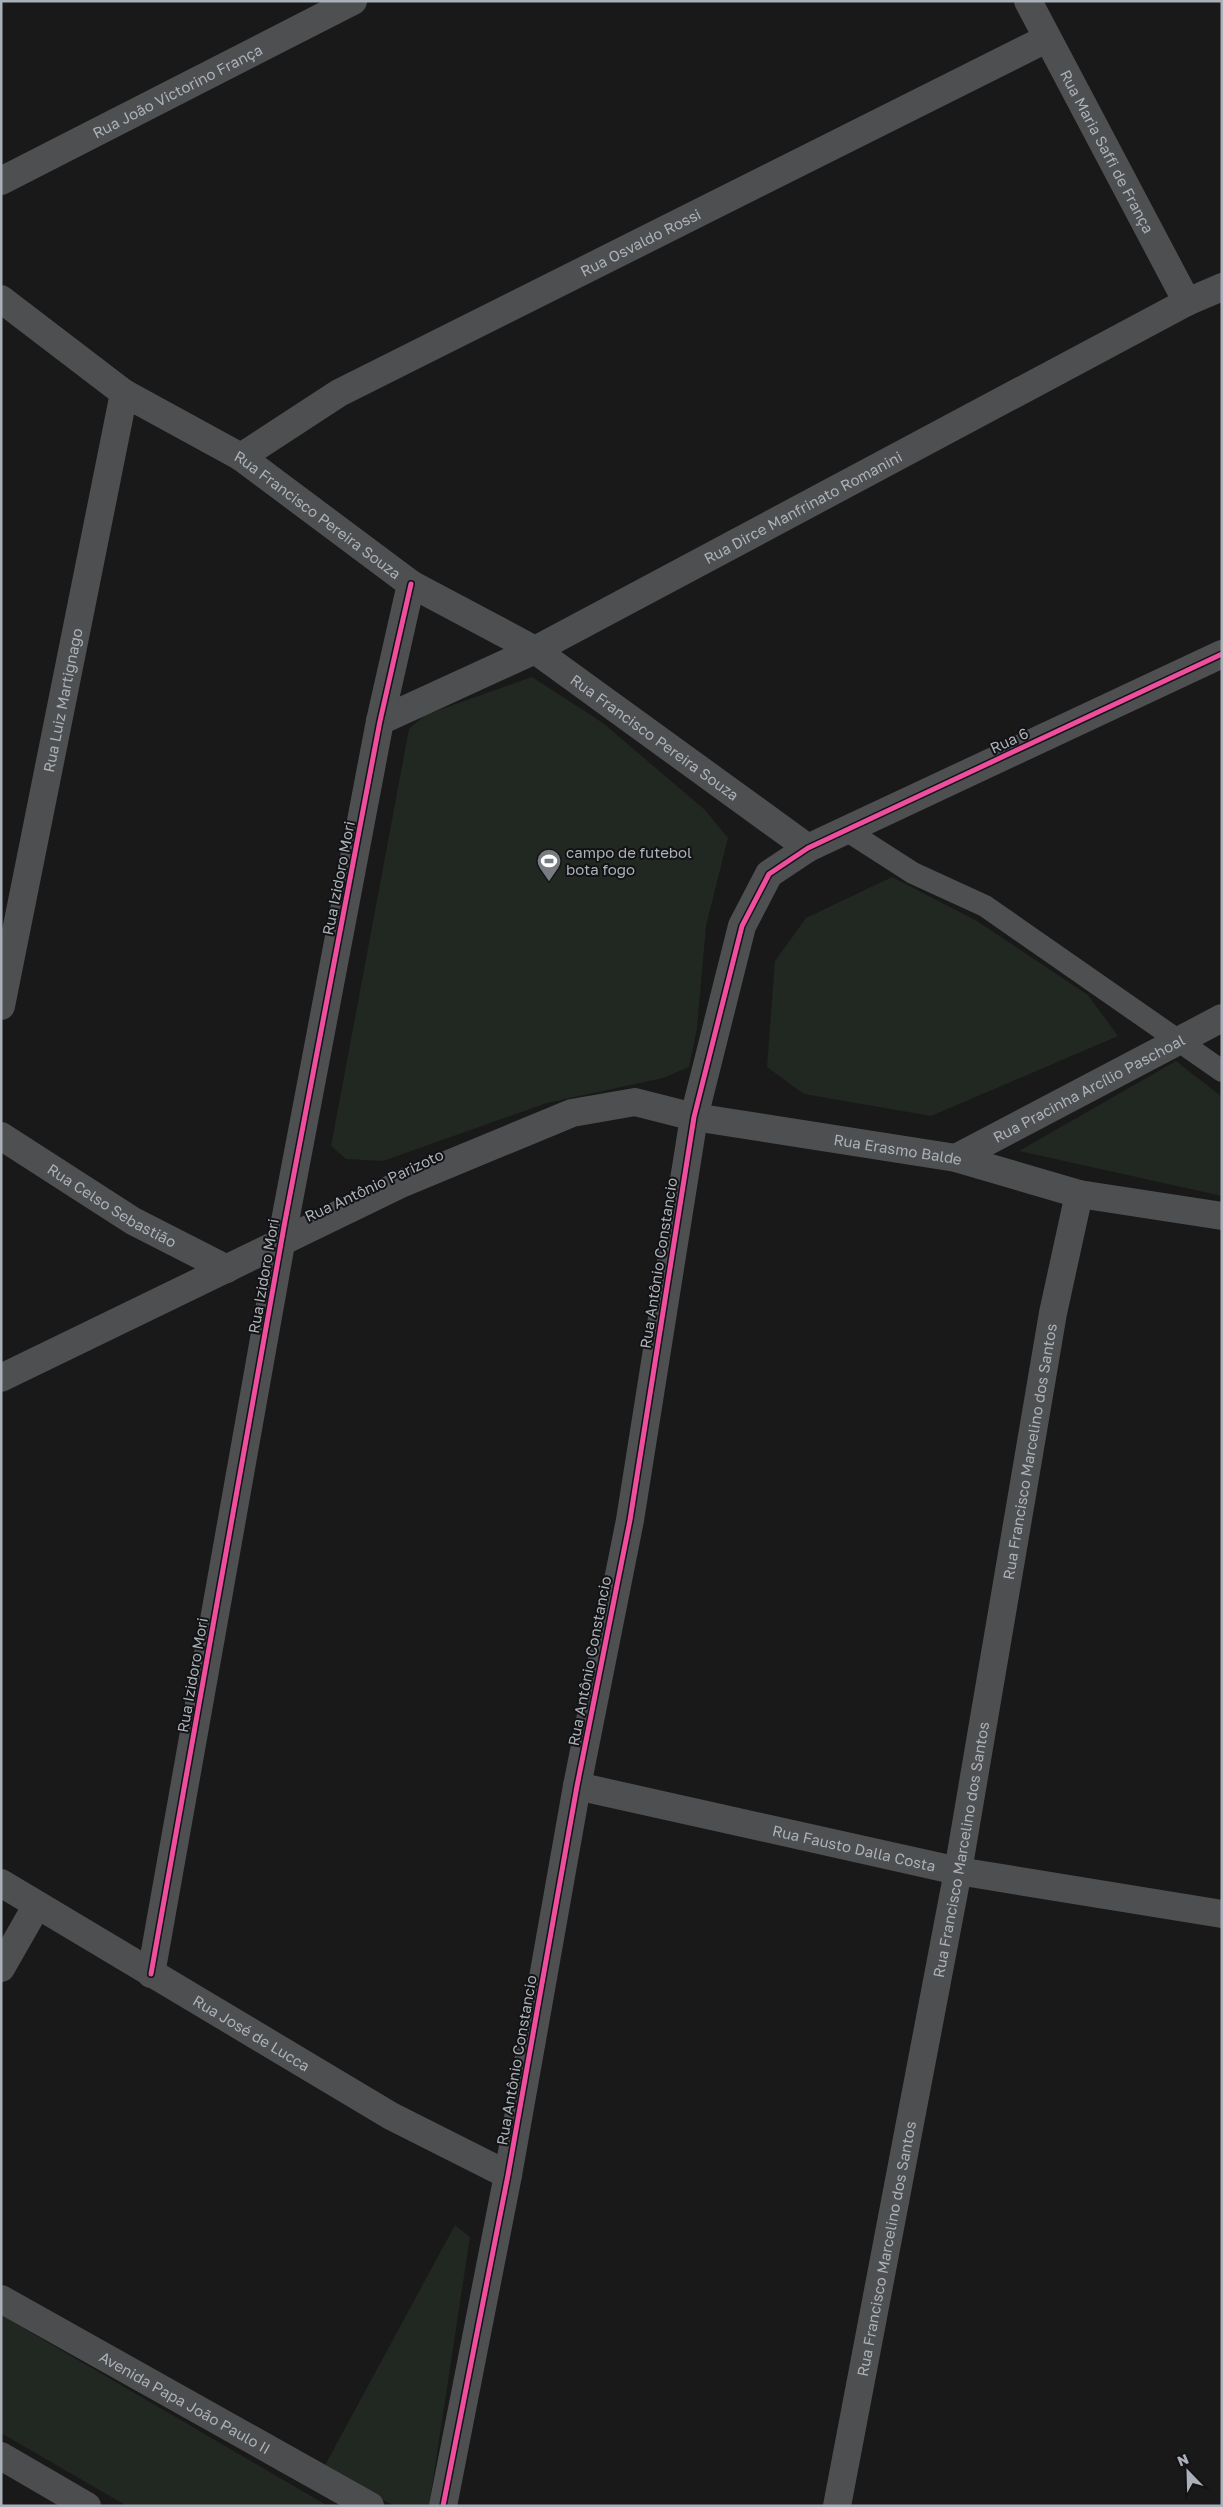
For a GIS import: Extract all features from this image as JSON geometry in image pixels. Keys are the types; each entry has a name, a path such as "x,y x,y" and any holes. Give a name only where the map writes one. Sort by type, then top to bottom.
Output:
{"street":[{"name":"Rua João Victorino França","path":"1,181 353,1"},
{"name":"Rua Maria Saffi de França","path":"1028,1 1046,39 1187,302"},
{"name":"Rua Osvaldo Rossi","path":"241,457 339,393 1046,39"},
{"name":"Rua Dirce Manfrinato Romanini","path":"380,721 535,650 1187,302 1222,287"},
{"name":"Rua Francisco Pereira Souza","path":"1,300 124,393 241,457 411,584 535,650 808,848"},
{"name":"Rua Luiz Martignago","path":"1,1006 124,393"},
{"name":"Rua Izidoro Mori","path":"151,1974 281,1243 380,721 411,584"},
{"name":"Rua 6","path":"808,848 1222,654"},
{"name":"Rua Antônio Constancio","path":"443,2506 508,2175 577,1786 630,1520 694,1117 742,926 769,874 808,848"},
{"name":"Rua Pracinha Arcílio Paschoal","path":"956,1158 1222,1018"},
{"name":"Rua Erasmo Balde","path":"572,1113 635,1102 694,1117 956,1158 1079,1194 1222,1216"},
{"name":"Rua Antônio Parizoto","path":"1,1378 403,1183 572,1113"},
{"name":"Rua Celso Sebastião","path":"1,1136 133,1221 227,1269"},
{"name":"Rua Francisco Marcelino dos Santos","path":"837,2506 958,1871 1053,1313 1079,1194"},
{"name":"Rua Fausto Dalla Costa","path":"577,1786 958,1871 1222,1914"},
{"name":"Rua José de Lucca","path":"1,1883 392,2116 508,2175"},
{"path":"1,1968 37,1905"},
{"name":"Avenida Papa João Paulo II","path":"1,2299 370,2506"},
{"path":"1,2456 86,2506"}],"lane":[{"path":"846,830 913,873 985,906 1222,1071"}],"shaded area":[{"name":"campo de futebol bota fogo","path":"532,677 603,723 705,810 728,838 706,926 697,1028 689,1067 663,1078 547,1103 383,1161 346,1159 331,1146 409,729 425,715"},
{"path":"892,877 977,921 1088,995 1118,1036 931,1116 804,1094 767,1067 775,961 806,918"},
{"path":"1176,1061 1222,1097 1222,1196 1019,1151"},
{"path":"455,2225 470,2237 429,2506 395,2506 323,2469"},
{"path":"1,2315 328,2506 127,2506 1,2433"}],"cycle path":[{"path":"151,1974 285,1221 380,721 411,584"},
{"path":"443,2506 508,2175 577,1786 630,1520 694,1117 742,926 769,874 808,848 1222,654"}],"place":[{"name":"campo de futebol bota fogo","path":"549,882"}]}
